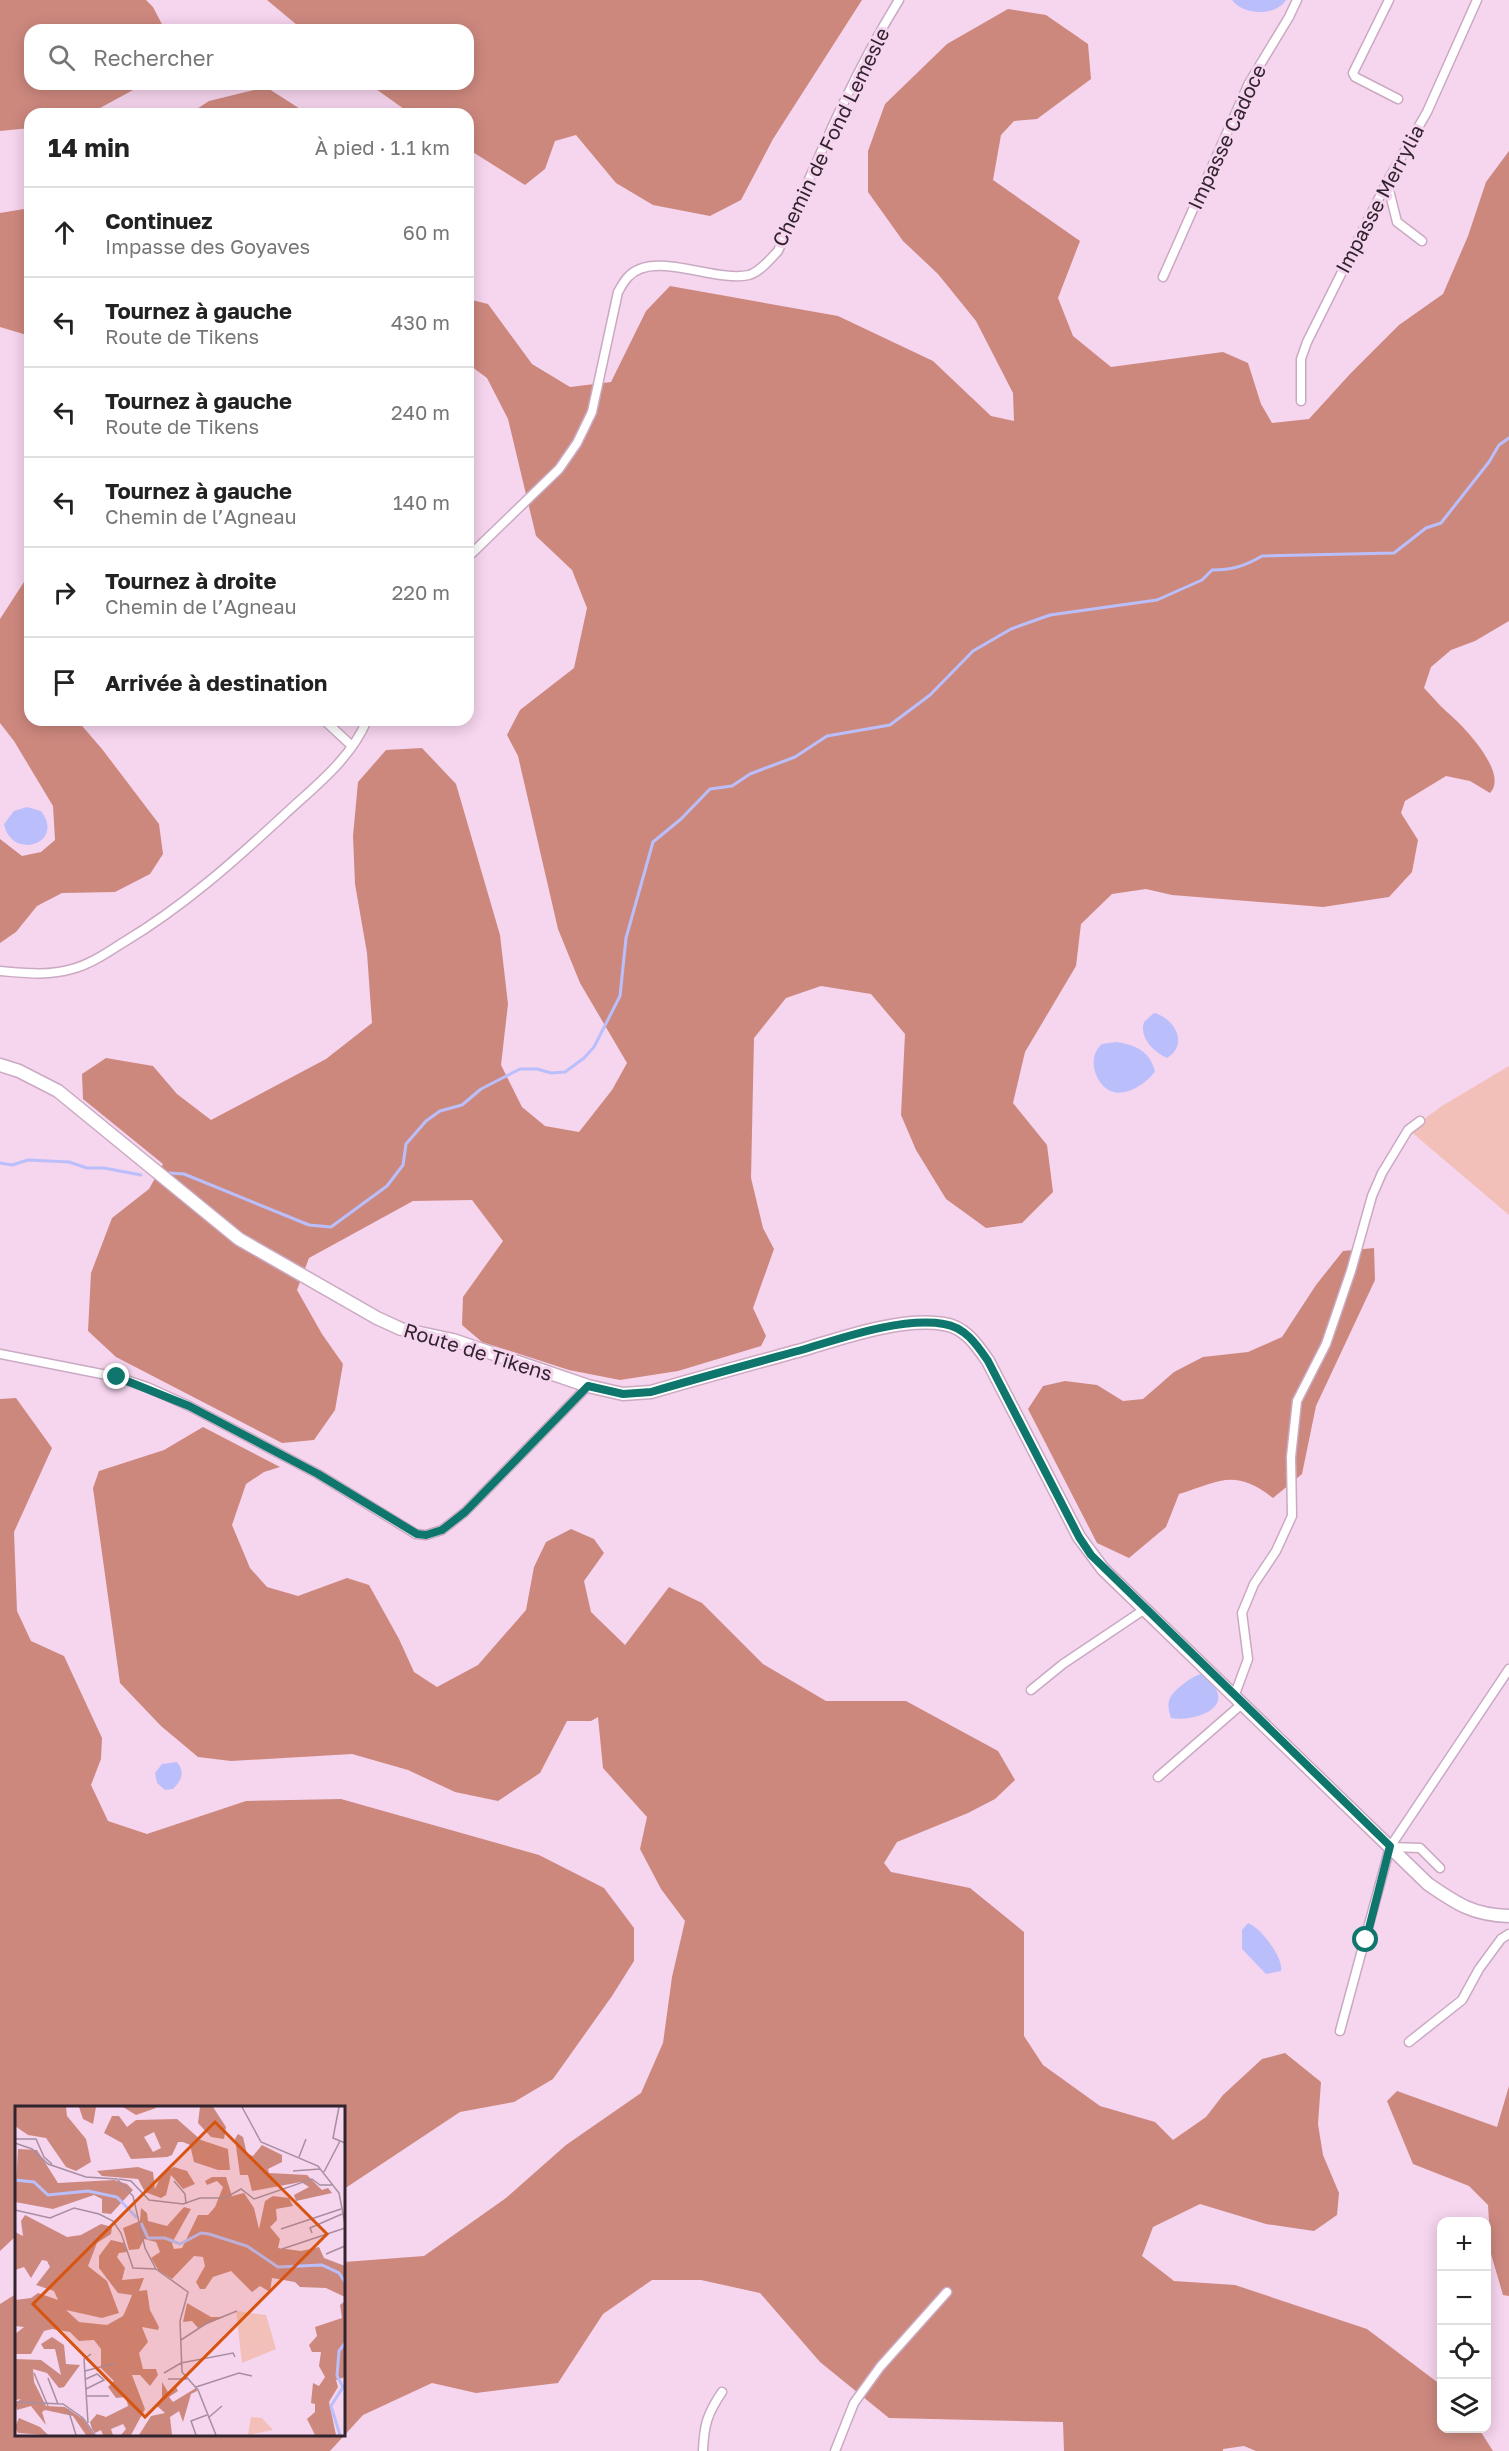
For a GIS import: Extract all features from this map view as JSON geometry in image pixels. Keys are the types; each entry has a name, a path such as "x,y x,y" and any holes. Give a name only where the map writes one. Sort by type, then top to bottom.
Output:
{"street":[{"name":"Chemin de Fond Lemesle","path":"474,551 559,469 578,443 592,412 618,292 628,276 638,269 652,265 725,276 750,275 766,264 778,251 835,120 877,35 900,0"},
{"name":"Impasse Cadoce","path":"1163,277 1249,83 1297,0"},
{"path":"1389,0 1353,73 1355,77 1398,99"},
{"name":"Impasse Merrylia","path":"1301,401 1301,359 1307,342 1387,182 1427,112 1477,0"},
{"path":"1387,182 1397,222 1422,241"},
{"path":"330,726 352,746"},
{"path":"0,971 49,974 74,969 161,920 223,872 333,769 352,746 364,726"},
{"name":"Route de Tikens","path":"0,1065 19,1071 58,1091 239,1239 377,1318 401,1329 453,1340 588,1386 623,1394 651,1392 851,1336 898,1326 944,1324 958,1329 977,1344 988,1361 1079,1537 1091,1555 1428,1884 1476,1913 1509,1916"},
{"path":"1158,1777 1239,1699 1248,1659 1242,1613 1254,1584 1276,1551 1292,1516 1292,1457 1297,1401 1326,1344 1352,1270 1372,1196 1382,1173 1408,1130 1420,1121"},
{"path":"0,1354 117,1377 147,1387 189,1406 318,1474 403,1528 426,1535 442,1530 465,1512 588,1386"},
{"path":"1031,1690 1063,1664 1145,1609"},
{"path":"1340,2031 1390,1846 1509,1669"},
{"path":"1390,1846 1420,1848 1440,1868"},
{"path":"1409,2042 1462,2000 1479,1969 1502,1939 1509,1934"},
{"path":"835,2451 854,2403 873,2376 947,2292"},
{"path":"703,2451 704,2425 710,2409 722,2392"}],"shaded area":[{"path":"0,0 146,0 153,7 162,24 24,24 24,90 133,90 100,108 24,108 24,129 0,131"},
{"path":"267,0 862,0 773,139 741,200 710,216 653,205 616,183 576,135 555,141 545,169 525,185 474,153 474,108 403,108 377,90 474,90 474,24 296,24"},
{"path":"1008,9 1046,15 1088,44 1091,79 1037,119 1014,121 1001,135 993,180 1080,241 1058,298 1073,336 1111,367 1223,352 1248,363 1261,404 1272,423 1309,419 1399,325 1443,294 1468,236 1486,182 1509,151 1509,621 1475,641 1451,650 1431,667 1424,688 1464,728 1482,751 1494,774 1494,785 1490,793 1470,781 1446,776 1405,801 1401,813 1418,840 1412,872 1389,897 1323,907 1172,895 1146,889 1112,894 1081,924 1076,966 1025,1052 1013,1103 1047,1145 1053,1192 1022,1223 986,1228 946,1199 916,1150 901,1115 905,1034 871,994 821,986 786,998 754,1038 751,1178 763,1228 774,1249 753,1308 766,1336 761,1346 678,1371 620,1380 569,1370 482,1342 462,1325 463,1297 503,1241 472,1200 413,1201 309,1258 297,1290 322,1334 343,1364 335,1410 314,1440 282,1443 116,1357 88,1331 91,1273 112,1218 149,1189 163,1164 83,1099 82,1074 106,1058 153,1066 177,1094 211,1120 326,1059 372,1023 367,953 355,884 353,836 358,782 386,750 422,748 456,784 500,935 508,1004 501,1065 522,1107 545,1126 579,1132 612,1090 627,1063 580,983 558,929 518,756 507,735 520,710 574,668 587,608 572,570 536,536 508,419 487,378 474,368 474,300 488,304 532,364 570,387 611,382 646,311 670,286 838,316 933,361 991,416 1014,421 1013,393 976,321 938,274 903,241 868,192 868,151 885,104 947,44"},
{"path":"254,90 271,90 299,108 198,108 209,101"},
{"path":"24,209 24,334 0,327 0,213"},
{"path":"24,582 24,726 82,726 159,824 163,854 150,874 115,892 62,893 37,906 16,932 0,943 0,839 22,856 41,852 55,840 53,806 14,741 0,723 0,619"},
{"path":"1509,1066 1509,1215 1409,1130 1442,1106"},
{"path":"1374,1248 1375,1280 1316,1406 1302,1474 1273,1498 1248,1483 1237,1480 1217,1482 1179,1494 1166,1527 1129,1558 1097,1543 1028,1409 1043,1386 1065,1381 1097,1385 1123,1401 1143,1399 1174,1372 1203,1357 1248,1352 1282,1337 1316,1285 1343,1251"},
{"path":"16,1398 52,1448 14,1532 17,1611 31,1641 64,1656 102,1738 101,1759 91,1785 108,1821 147,1834 246,1801 341,1799 539,1855 604,1888 634,1928 634,1961 553,2079 514,2102 460,2112 345,2188 345,2106 15,2106 15,2237 0,2251 0,1399"},
{"path":"203,1427 280,1467 264,1472 246,1484 232,1525 250,1568 267,1587 298,1596 347,1578 369,1585 399,1639 414,1672 437,1687 478,1665 526,1610 534,1567 546,1542 571,1529 594,1539 604,1553 584,1581 591,1612 625,1645 669,1587 702,1603 763,1664 826,1701 906,1701 998,1751 1015,1780 995,1799 968,1813 897,1842 884,1863 891,1872 970,1888 1024,1932 1024,2036 1043,2065 1100,2106 1155,2122 1173,2140 1206,2117 1223,2095 1262,2059 1285,2053 1321,2082 1318,2124 1323,2155 1339,2193 1337,2215 1314,2231 1266,2224 1200,2204 1153,2227 1142,2256 1174,2281 1235,2285 1367,2329 1437,2382 1437,2433 1482,2433 1493,2451 1256,2451 1244,2446 1223,2449 1223,2451 1064,2451 1063,2422 889,2418 820,2362 760,2293 701,2280 652,2280 603,2314 558,2383 476,2393 432,2383 363,2415 345,2435 345,2262 424,2256 506,2198 566,2145 641,2093 663,2043 672,1977 685,1921 661,1889 640,1849 647,1817 603,1768 598,1717 591,1721 567,1721 540,1773 498,1801 455,1792 408,1770 352,1754 231,1761 198,1757 161,1726 120,1683 93,1488 99,1471 164,1450"},
{"path":"1509,2086 1509,2296 1503,2295 1491,2254 1491,2217 1489,2217 1488,2205 1469,2186 1413,2164 1387,2101 1397,2091 1497,2127"},
{"path":"15,2295 15,2436 344,2436 330,2451 0,2451 0,2304"}],"water":[{"path":"1232,0 1286,0 1274,9 1259,12 1244,9"},
{"path":"27,807 41,811 47,823 47,832 34,844 25,845 16,842 9,835 4,824 14,811"},
{"path":"1154,1013 1168,1020 1177,1032 1177,1046 1174,1053 1167,1058 1152,1048 1145,1038 1144,1022"},
{"path":"1116,1042 1129,1045 1145,1053 1155,1071 1146,1081 1127,1092 1113,1092 1107,1089 1098,1079 1094,1067 1095,1054 1102,1044"},
{"path":"1201,1674 1210,1681 1218,1693 1218,1701 1214,1707 1198,1716 1171,1718 1169,1703 1172,1694 1189,1680"},
{"path":"177,1762 182,1773 179,1782 173,1789 165,1790 157,1783 155,1773 162,1764"},
{"path":"1248,1923 1259,1930 1275,1951 1281,1971 1266,1974 1242,1949 1242,1930"}],"waterway":[{"path":"169,1173 184,1174 309,1225 331,1227 387,1186 403,1165 406,1144 426,1121 440,1111 462,1105 481,1089 520,1069 537,1069 551,1073 565,1072 584,1058 594,1047 620,996 626,938 653,842 681,819 710,789 732,786 750,774 795,757 827,736 890,725 930,695 973,651 1011,629 1050,615 1157,600 1202,580 1212,570 1238,567 1262,556 1394,553 1426,528 1441,523 1489,462 1499,445 1509,438"},
{"path":"0,1163 12,1165 28,1160 69,1162 87,1168 104,1168 141,1175"}],"route":[{"path":"117,1377 147,1387 189,1406 318,1474 403,1528 426,1535 442,1530 465,1512 588,1386 623,1394 651,1392 851,1336 898,1326 944,1324 958,1329 977,1344 988,1361 1079,1537 1091,1555 1390,1846 1366,1940"}]}
